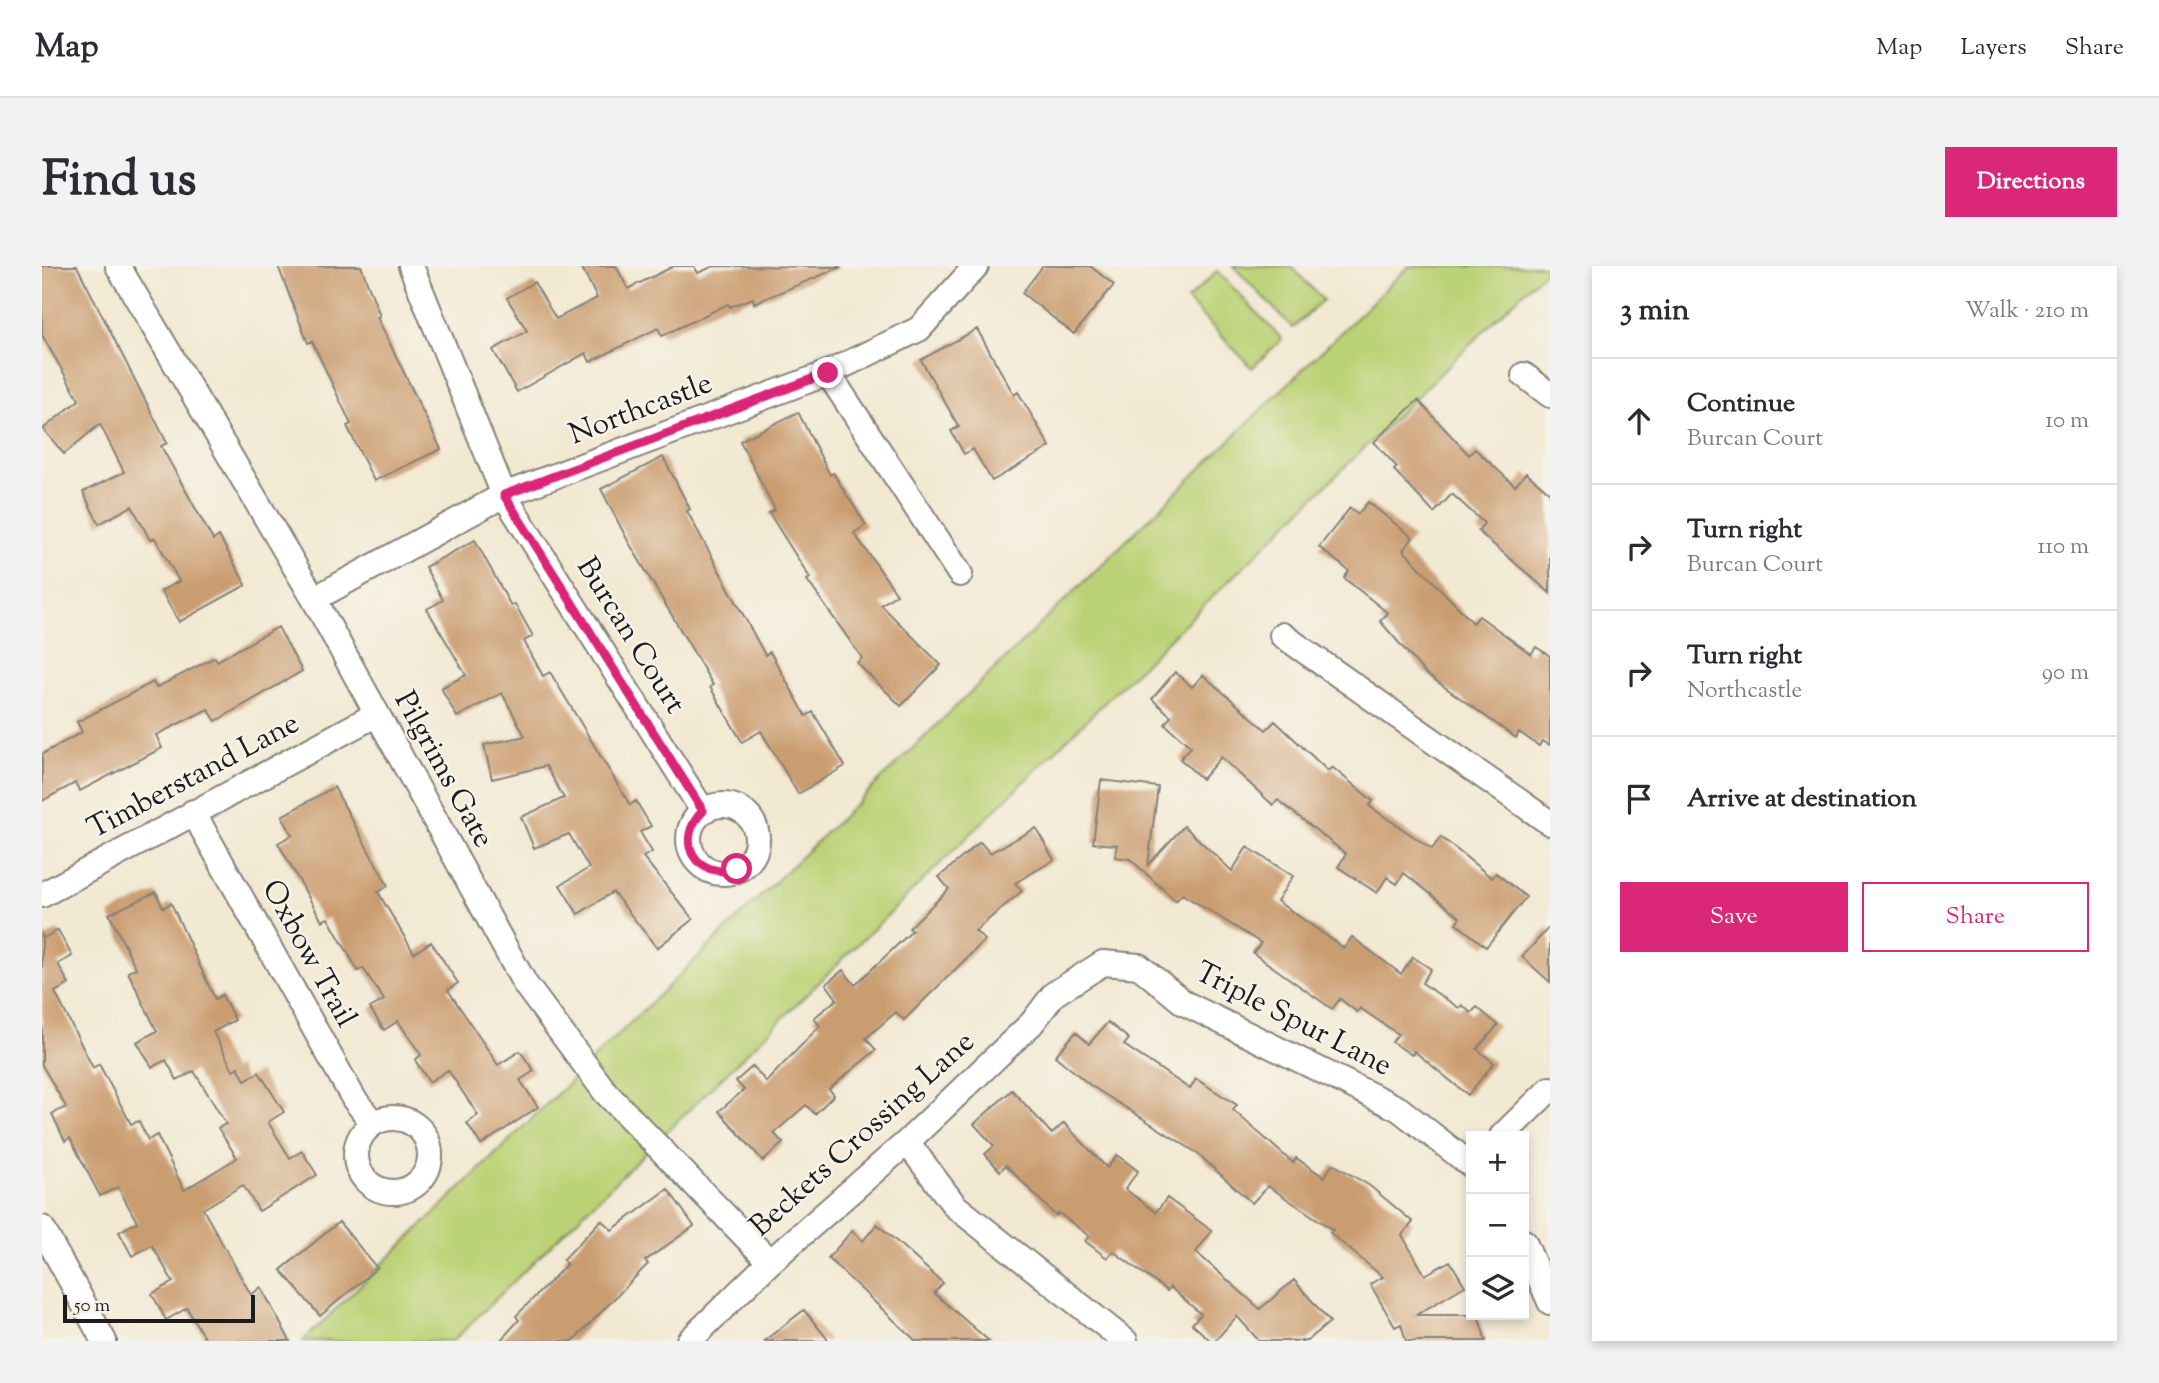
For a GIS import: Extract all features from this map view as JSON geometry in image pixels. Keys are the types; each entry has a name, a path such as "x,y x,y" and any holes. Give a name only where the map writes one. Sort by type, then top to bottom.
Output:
{"street":[{"name":"Pilgrims Gate","path":"118,266 314,599 526,984 606,1093 770,1262"},
{"name":"Burcan Court","path":"411,266 504,495 703,811"},
{"name":"Northcastle","path":"314,599 504,495 828,373 919,329 976,266"},
{"path":"828,373 960,574"},
{"path":"1524,375 1550,394"},
{"path":"1282,635 1550,823"},
{"name":"Timberstand Lane","path":"42,895 376,714"},
{"name":"Oxbow Trail","path":"193,812 354,1099 373,1123"},
{"name":"Triple Spur Lane","path":"1080,978 1103,963 1139,966 1184,1003 1399,1109 1466,1161"},
{"name":"Beckets Crossing Lane","path":"689,1341 770,1262 907,1142 1032,1023 1054,994 1080,978"},
{"path":"1507,1131 1550,1088"},
{"path":"907,1142 955,1206 1125,1341"},
{"path":"42,1228 104,1341"},
{"path":"1529,1254 1550,1302"}],"green space":[{"path":"1233,266 1291,266 1323,300 1293,328"},
{"path":"1409,266 1550,266 453,1341 303,1341"},
{"path":"1217,271 1282,339 1252,368 1187,300"}],"building":[{"path":"42,266 77,266 167,443 161,446 213,540 219,536 246,585 179,622 161,591 179,581 155,538 150,540 132,506 99,524 83,492 124,472 100,424 64,454 43,429 79,400 42,335"},
{"path":"278,266 361,266 380,316 377,317 441,449 374,481 347,426 351,424 312,341 308,343"},
{"path":"581,266 616,266 628,289 674,266 694,266 698,273 714,266 841,267 754,303 753,298 730,307 728,304 662,336 658,328 590,362 586,353 517,392 493,350 527,331 507,298 534,282 556,319 597,298"},
{"path":"1043,266 1090,266 1114,285 1074,334 1022,293"},
{"path":"977,329 1014,395 1018,392 1050,447 992,481 973,449 964,454 951,431 959,427 921,360"},
{"path":"1418,400 1469,455 1475,449 1515,486 1526,473 1550,493 1550,593 1478,531 1484,523 1452,494 1434,513 1394,470 1397,467 1374,442"},
{"path":"798,412 830,475 833,473 866,525 854,533 897,594 881,605 941,665 901,706 857,663 862,658 807,580 810,578 769,513 775,510 740,441"},
{"path":"663,457 690,509 687,511 765,655 770,652 806,716 813,712 845,766 798,794 761,731 742,742 710,687 713,685 628,541 601,489"},
{"path":"1368,502 1413,538 1403,550 1473,623 1479,616 1531,654 1536,647 1550,656 1550,745 1542,741 1539,746 1519,732 1516,738 1425,673 1380,621 1388,613 1344,578 1349,571 1319,547 1350,508 1358,514"},
{"path":"475,540 511,606 515,604 533,636 524,641 543,676 550,672 630,805 636,801 651,826 640,832 652,852 643,857 693,919 657,948 613,892 578,914 560,885 589,868 569,834 534,848 521,817 564,798 546,766 492,779 484,745 525,736 502,693 457,717 441,688 466,675 427,609 443,600 425,567"},
{"path":"278,627 302,671 216,721 208,709 156,735 162,748 80,791 75,783 42,801 42,754 82,732 77,722 153,682 156,688 215,657 217,661"},
{"path":"1175,672 1192,687 1203,675 1266,730 1275,721 1328,771 1332,767 1373,801 1369,806 1432,849 1441,837 1492,878 1496,873 1526,897 1486,947 1456,923 1460,917 1404,873 1397,884 1387,877 1377,893 1338,867 1346,854 1278,800 1273,805 1221,757 1202,779 1180,759 1191,747 1165,724 1171,716 1152,699"},
{"path":"1101,780 1158,787 1148,865 1184,826 1232,871 1247,847 1293,876 1277,901 1344,948 1352,937 1401,974 1413,957 1431,969 1422,983 1459,1008 1462,1005 1471,1013 1477,1007 1498,1025 1477,1049 1494,1063 1468,1095 1414,1051 1412,1055 1392,1042 1398,1034 1360,1008 1357,1012 1340,999 1332,1009 1253,953 1261,943 1182,894 1176,901 1130,859 1115,857 1117,845 1093,843"},
{"path":"334,787 388,886 378,892 414,953 431,942 458,983 448,990 498,1065 520,1051 534,1071 520,1080 538,1107 481,1145 467,1123 478,1115 448,1070 429,1082 415,1060 421,1055 398,1021 384,1030 370,1008 384,1000 363,968 358,971 328,918 322,921 278,843 292,835 282,816"},
{"path":"1036,828 1054,860 1015,883 1022,891 975,931 985,940 904,1020 896,1012 866,1038 876,1050 829,1089 834,1095 815,1114 806,1105 774,1133 783,1143 763,1161 719,1111 744,1090 736,1081 753,1066 766,1082 820,1026 814,1018 837,999 826,984 843,970 855,985 912,931 909,928 949,889 939,877 980,842 990,853"},
{"path":"156,892 163,908 171,903 215,999 222,995 235,1020 213,1032 233,1070 238,1067 245,1080 259,1072 284,1112 268,1122 290,1158 302,1151 317,1175 259,1211 243,1185 203,1209 251,1295 261,1287 290,1341 206,1341 187,1308 166,1320 152,1294 173,1282 152,1245 132,1256 119,1232 137,1222 118,1187 100,1196 70,1138 65,1141 52,1114 66,1107 42,1065 42,935 44,938 58,930 72,956 58,964 69,984 55,992 93,1068 99,1064 131,1124 139,1121 148,1140 157,1135 184,1190 237,1158 218,1128 226,1124 194,1071 177,1080 166,1060 152,1067 137,1042 157,1031 128,972 136,968 109,914"},
{"path":"1550,926 1550,982 1522,957"},
{"path":"1108,1022 1129,1039 1124,1045 1190,1089 1196,1079 1237,1105 1233,1110 1293,1163 1296,1158 1324,1177 1333,1164 1370,1186 1413,1222 1402,1235 1425,1275 1450,1261 1465,1286 1416,1315 1466,1315 1466,1320 1480,1320 1486,1341 1406,1341 1401,1324 1395,1327 1370,1284 1383,1277 1330,1233 1333,1230 1268,1186 1252,1203 1197,1153 1090,1085 1055,1056 1076,1032 1089,1044"},
{"path":"1012,1090 1052,1134 1064,1123 1107,1168 1117,1155 1138,1171 1125,1189 1156,1212 1167,1198 1212,1231 1196,1252 1260,1309 1294,1280 1330,1322 1307,1341 1259,1341 1237,1316 1215,1341 1211,1341 1192,1324 1201,1314 1170,1287 1167,1291 1113,1251 1107,1258 1085,1241 1089,1236 1059,1213 1056,1216 1006,1165 1000,1171 985,1154 994,1146 974,1124"},
{"path":"668,1189 694,1226 645,1261 648,1264 573,1341 500,1341 519,1320 516,1316 567,1264 563,1260 601,1220 612,1230"},
{"path":"339,1222 377,1268 320,1316 281,1270"},
{"path":"877,1224 943,1283 934,1293 989,1341 916,1341 828,1258 852,1231 863,1241"},
{"path":"804,1310 829,1341 764,1341"}],"route":[{"path":"737,869 715,872 696,860 691,850 690,829 703,811 504,495 828,373"}]}
